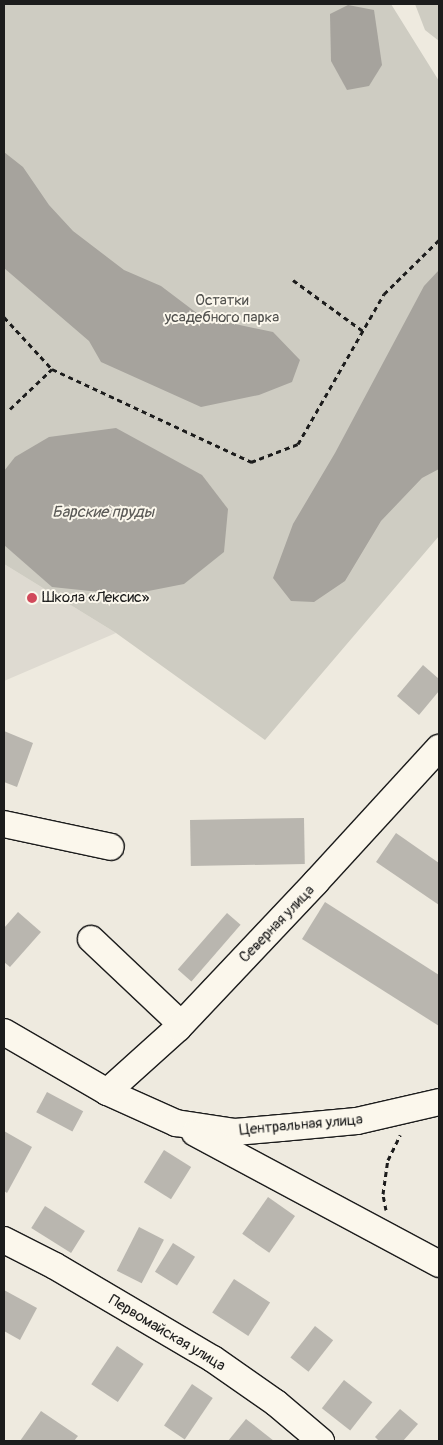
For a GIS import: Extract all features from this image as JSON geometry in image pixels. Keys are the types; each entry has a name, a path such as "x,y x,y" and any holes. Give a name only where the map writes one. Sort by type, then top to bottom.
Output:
{"street":[{"name":"Северная улица","path":"107,1092 181,1024 429,750"},
{"path":"4,824 110,847"},
{"path":"91,939 181,1024"},
{"name":"Центральная улица","path":"4,1032 107,1092 176,1123 235,1132 357,1121 439,1102"},
{"path":"176,1123 439,1264"},
{"name":"Первомайская улица","path":"4,1240 55,1266 213,1359 276,1403 321,1441"}],"path":[{"path":"4,317 52,369 251,462 298,444 384,294 439,240"},
{"path":"293,280 363,332"},
{"path":"10,409 52,369"},
{"path":"386,1212 383,1194 388,1160 401,1133"}],"shaded area":[{"name":"Школа «Лексис»","path":"4,564 116,633 4,681"}],"green space":[{"name":"Остатки усадебного парка","path":"4,4 391,4 439,81 439,536 265,740 116,633 4,564"},
{"path":"415,4 439,4 439,41 425,30"}],"water":[{"path":"348,5 374,10 382,65 369,86 347,90 331,61 330,14"},
{"path":"4,152 23,167 49,205 73,231 124,270 161,286 202,317 273,332 300,360 292,382 259,395 201,407 101,362 89,341 4,268"},
{"path":"439,270 439,469 422,478 381,521 345,581 314,602 291,601 273,578 293,524 335,453 424,286"},
{"name":"Барские пруды","path":"116,428 202,475 228,509 224,552 184,584 128,595 52,587 4,545 4,471 15,457 49,437"}],"building":[{"path":"423,665 439,679 439,691 419,715 397,696"},
{"path":"4,731 33,743 17,787 4,782"},
{"path":"304,818 305,864 191,866 190,820"},
{"path":"396,833 439,863 439,905 376,862"},
{"path":"325,902 439,975 439,1026 302,939"},
{"path":"18,912 41,932 10,967 4,962 4,928"},
{"path":"227,913 241,925 191,981 178,970"},
{"path":"47,1092 83,1111 72,1132 36,1112"},
{"path":"4,1131 32,1147 7,1193 4,1191"},
{"path":"164,1150 191,1167 171,1199 144,1182"},
{"path":"268,1197 295,1216 269,1253 242,1234"},
{"path":"45,1206 85,1231 71,1253 31,1228"},
{"path":"139,1227 164,1240 142,1283 117,1271"},
{"path":"173,1243 195,1257 177,1286 155,1272"},
{"path":"234,1279 270,1302 248,1336 212,1313"},
{"path":"4,1290 37,1308 20,1340 4,1331"},
{"path":"315,1326 333,1340 308,1372 290,1358"},
{"path":"117,1346 144,1364 118,1402 91,1384"},
{"path":"344,1380 372,1402 350,1431 322,1408"},
{"path":"192,1384 213,1398 185,1439 164,1425"},
{"path":"400,1409 418,1424 403,1441 379,1441 375,1437"},
{"path":"41,1411 78,1436 74,1441 20,1441"},
{"path":"246,1419 274,1441 228,1441"}],"place":[{"name":"Школа «Лексис»","path":"32,598"}]}
